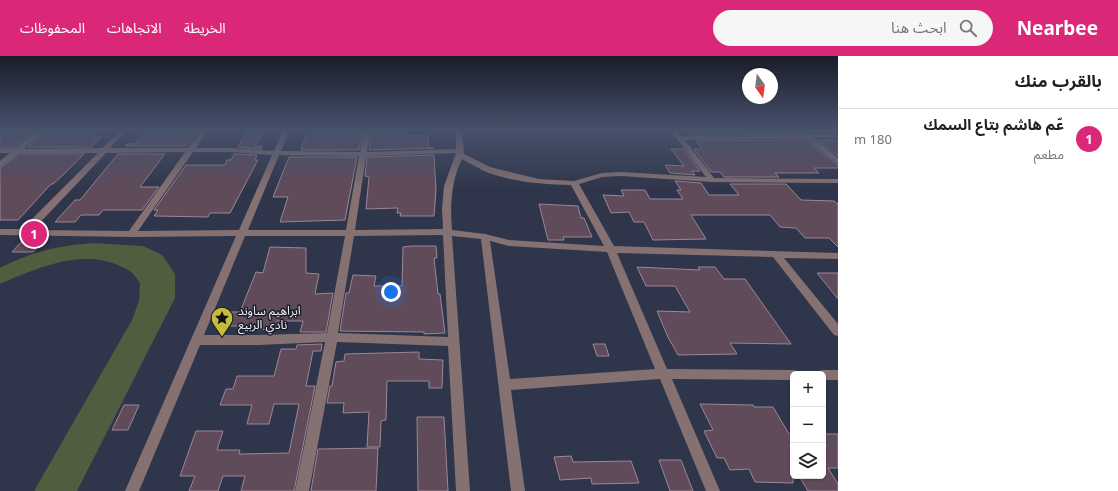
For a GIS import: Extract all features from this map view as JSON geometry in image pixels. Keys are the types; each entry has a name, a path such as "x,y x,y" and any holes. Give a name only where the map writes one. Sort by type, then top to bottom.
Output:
{"street":[{"path":"0,151 91,150"},
{"path":"25,232 105,150"},
{"path":"132,234 190,150"},
{"path":"199,150 362,154 461,153 487,169 504,174 539,181 574,183 602,175 621,174 712,180 837,182"},
{"path":"302,491 332,337 363,150"},
{"path":"689,150 712,180"},
{"path":"824,150 838,162"},
{"path":"0,164 15,152"},
{"path":"132,491 277,153"},
{"path":"461,153 453,169 448,186 446,209 463,491"},
{"path":"574,183 611,250 713,491"},
{"path":"0,232 132,234 448,232 485,237 517,244 611,250 775,253 838,256"},
{"path":"485,237 518,491"},
{"path":"775,253 838,332"},
{"path":"197,340 259,340 332,337 454,342"},
{"path":"504,385 663,374 790,375"},
{"path":"826,375 838,375"}],"green space":[{"path":"94,243 143,246 162,255 175,274 175,298 77,491 34,491 132,320 139,301 140,284 132,273 118,265 88,259 73,260 43,267 0,284 0,268 11,262 46,250"}],"building":[{"path":"672,150 684,150 700,171 692,171 695,175 670,173 665,165 684,166"},
{"path":"695,150 819,150 838,165 838,168 814,168 819,173 775,173 779,177 724,177 720,172 711,172"},
{"path":"831,150 838,150 838,156"},
{"path":"19,154 84,154 63,175 51,184 18,220 0,220 0,168"},
{"path":"118,154 165,154 140,187 159,187 142,210 103,210 99,215 81,215 75,222 55,222 75,200 80,200"},
{"path":"234,154 257,155 255,160 258,160 230,213 210,213 208,217 154,216 158,210 154,210 186,165 225,165 227,160 231,160"},
{"path":"434,155 436,190 434,216 400,216 401,213 397,213 398,208 366,209 369,177 365,176 367,157"},
{"path":"289,157 357,157 345,220 280,222 288,197 273,197"},
{"path":"675,181 701,183 709,195 739,195 730,184 786,184 801,200 834,201 838,204 838,247 829,238 805,238 796,228 780,227 770,215 691,215 706,239 653,240 644,222 634,222 629,212 611,213 603,195 624,196 621,190 645,190 650,199 683,199 677,190 681,190"},
{"path":"539,204 578,206 581,218 584,218 592,237 563,237 564,240 548,240"},
{"path":"23,240 44,240 33,252 12,252"},
{"path":"436,246 437,258 434,258 438,294 440,294 445,333 424,334 424,332 340,331 346,293 349,293 353,275 376,276 374,286 402,286 403,247"},
{"path":"270,247 306,248 306,273 319,274 315,294 333,293 326,332 300,332 303,321 277,321 275,329 254,330 255,326 225,326 230,312 240,312 256,272 263,273"},
{"path":"637,267 700,270 698,267 715,267 724,279 745,279 791,344 730,343 737,354 678,355 668,337 657,311 690,312 675,286 646,286"},
{"path":"817,273 838,273 838,299"},
{"path":"322,344 321,351 313,351 306,386 315,386 294,491 241,491 245,476 223,476 218,491 189,491 195,476 180,476 196,431 223,431 217,450 240,450 239,454 289,453 299,404 274,404 269,424 247,424 252,405 220,405 226,389 233,389 237,376 274,376 281,349 296,349 297,345"},
{"path":"593,344 605,344 609,356 597,356"},
{"path":"419,352 419,359 443,360 442,388 429,388 429,381 387,381 386,420 381,421 380,447 367,447 369,412 343,413 344,403 327,403 330,386 332,386 336,362 344,361 345,354"},
{"path":"700,404 773,407 790,434 790,479 793,479 793,483 755,482 749,469 730,470 724,458 717,458 704,431 713,430"},
{"path":"124,405 139,405 128,430 112,430"},
{"path":"417,417 444,417 448,491 418,491"},
{"path":"826,434 838,434 838,468 828,468 838,484 838,491 808,491 801,479 826,479"},
{"path":"378,448 376,491 311,491 318,449"},
{"path":"571,456 573,462 631,461 639,483 592,484 591,478 560,480 554,457"},
{"path":"659,460 681,460 693,491 670,491"}],"place":[{"name":"عّم هاشم بتاع السمك","path":"34,234"},
{"name":"ابراهيم ساوند نادي الربيع","path":"222,338"}]}
